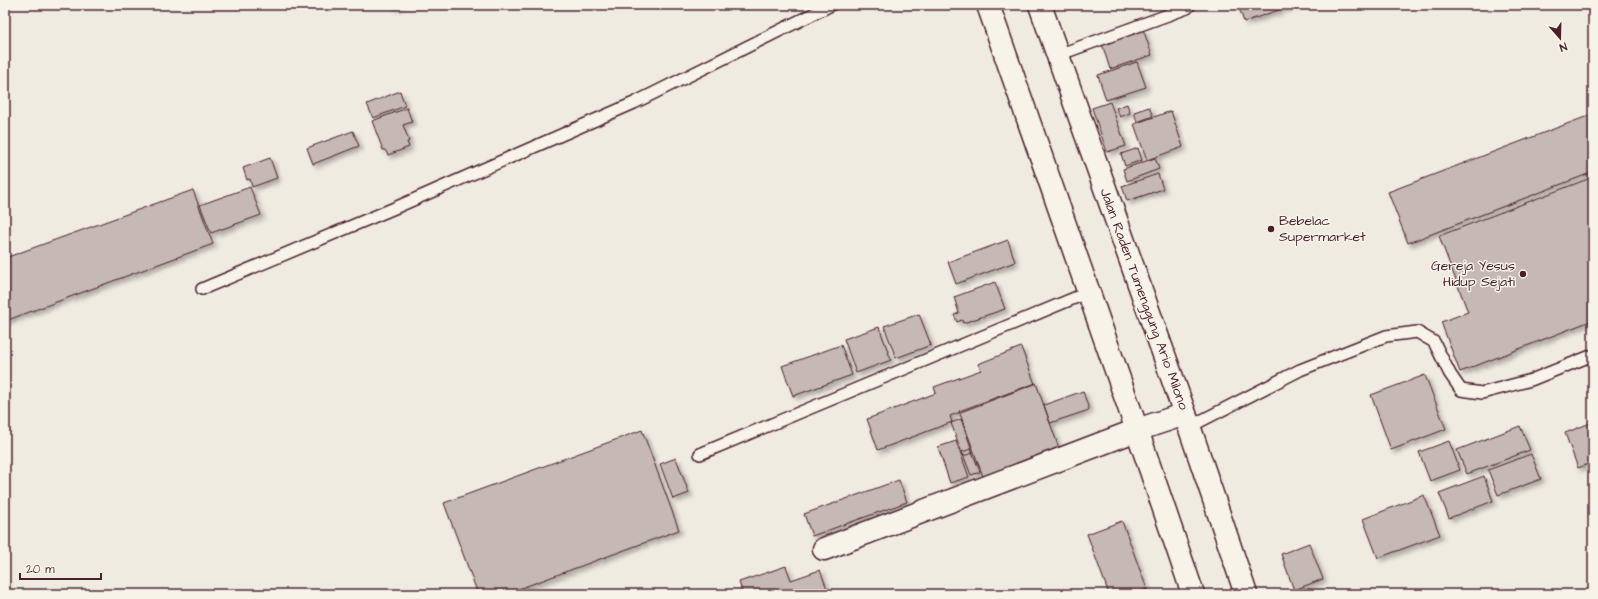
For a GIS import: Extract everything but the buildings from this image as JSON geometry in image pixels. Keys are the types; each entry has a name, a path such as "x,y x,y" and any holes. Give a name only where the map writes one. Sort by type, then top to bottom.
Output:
{"main road":[{"path":"988,5 1193,594"},
{"name":"Jalan Raden Tumenggung Ario Milono","path":"1040,5 1187,420 1246,594"},
{"path":"824,549 1137,430 1187,420"}],"lane":[{"path":"202,289 404,204 634,103 831,5"},
{"path":"1058,55 1187,8 1190,5"},
{"path":"700,454 1089,292"},
{"path":"1187,420 1300,370 1386,336 1417,332 1434,342 1450,374 1461,390 1482,393 1531,380 1593,355"}],"place":[{"name":"Bebelac Supermarket","path":"1271,229"},
{"name":"Gereja Yesus Hidup Sejati","path":"1523,274"}]}
